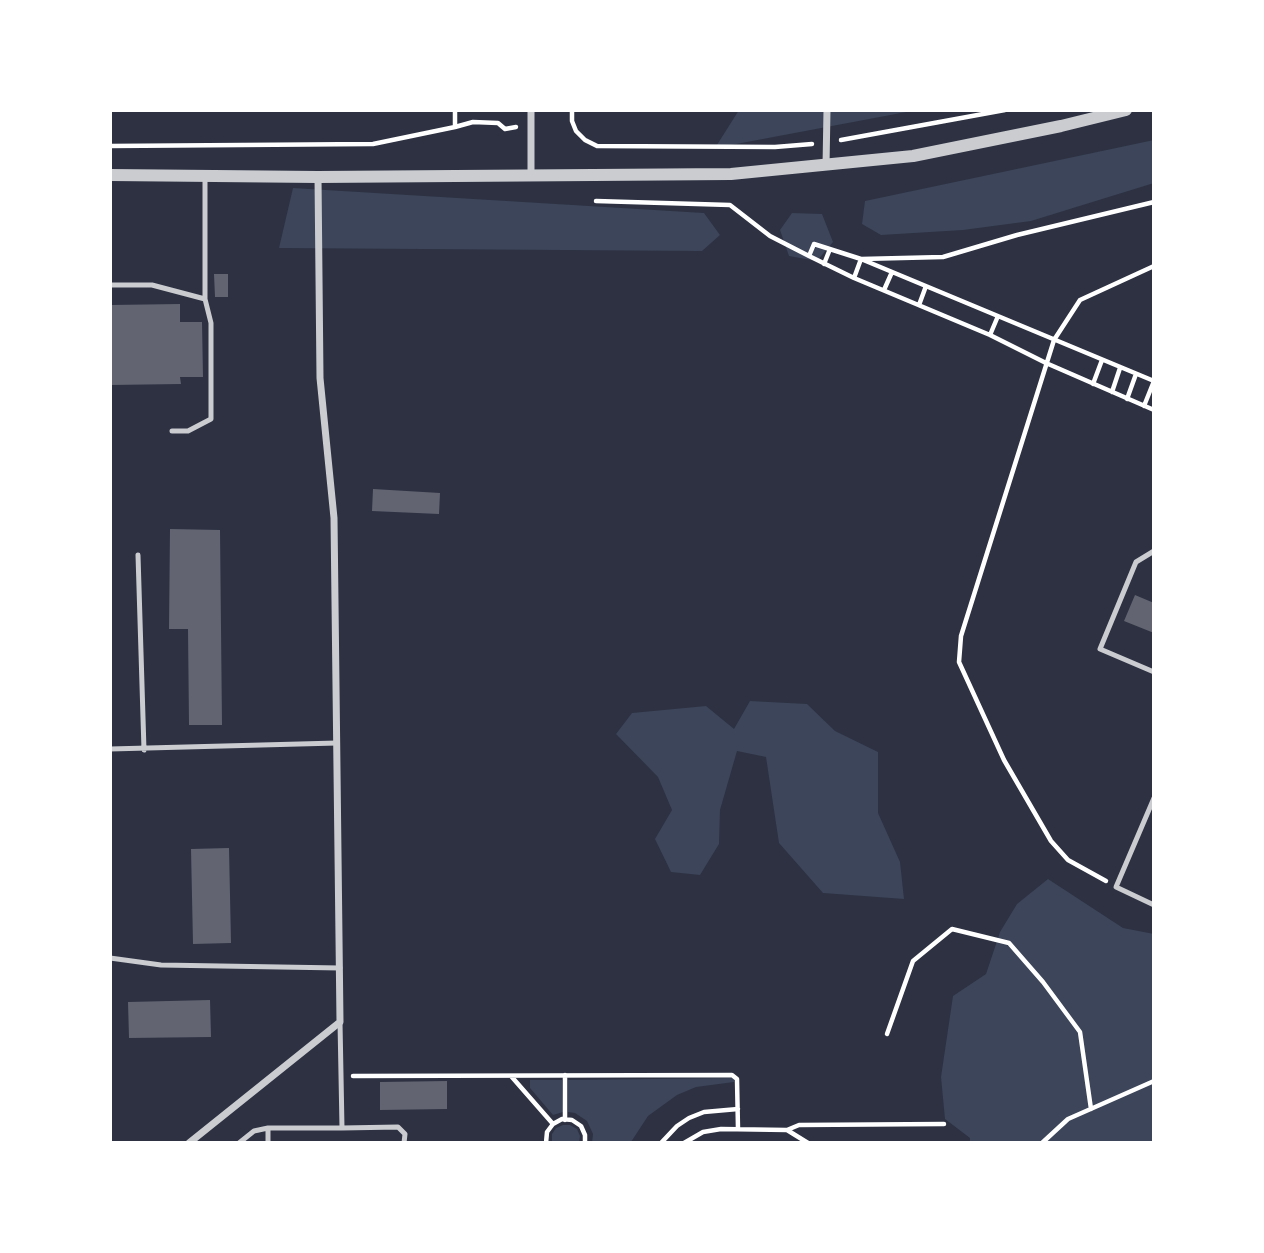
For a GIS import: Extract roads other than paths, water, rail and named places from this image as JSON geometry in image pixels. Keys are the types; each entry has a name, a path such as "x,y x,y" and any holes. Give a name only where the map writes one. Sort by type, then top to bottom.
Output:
{"street":[{"path":"531,110 531,175"},
{"path":"827,110 827,166"},
{"path":"110,175 317,177 731,174 913,156 1126,110"},
{"path":"189,1143 340,1022 334,518 320,378 317,177"}],"lane":[{"path":"172,431 188,431 211,419 211,323 205,299 205,177"},
{"path":"110,285 152,285 205,299"},
{"path":"1154,551 1136,562 1100,649 1154,672"},
{"path":"138,555 144,750"},
{"path":"110,749 337,743"},
{"path":"1154,798 1116,887 1154,905"},
{"path":"110,957 161,965 340,968"},
{"path":"340,1022 342,1128"},
{"path":"239,1143 254,1131 268,1128 398,1127 405,1134 404,1143"},
{"path":"268,1128 268,1143"}]}
